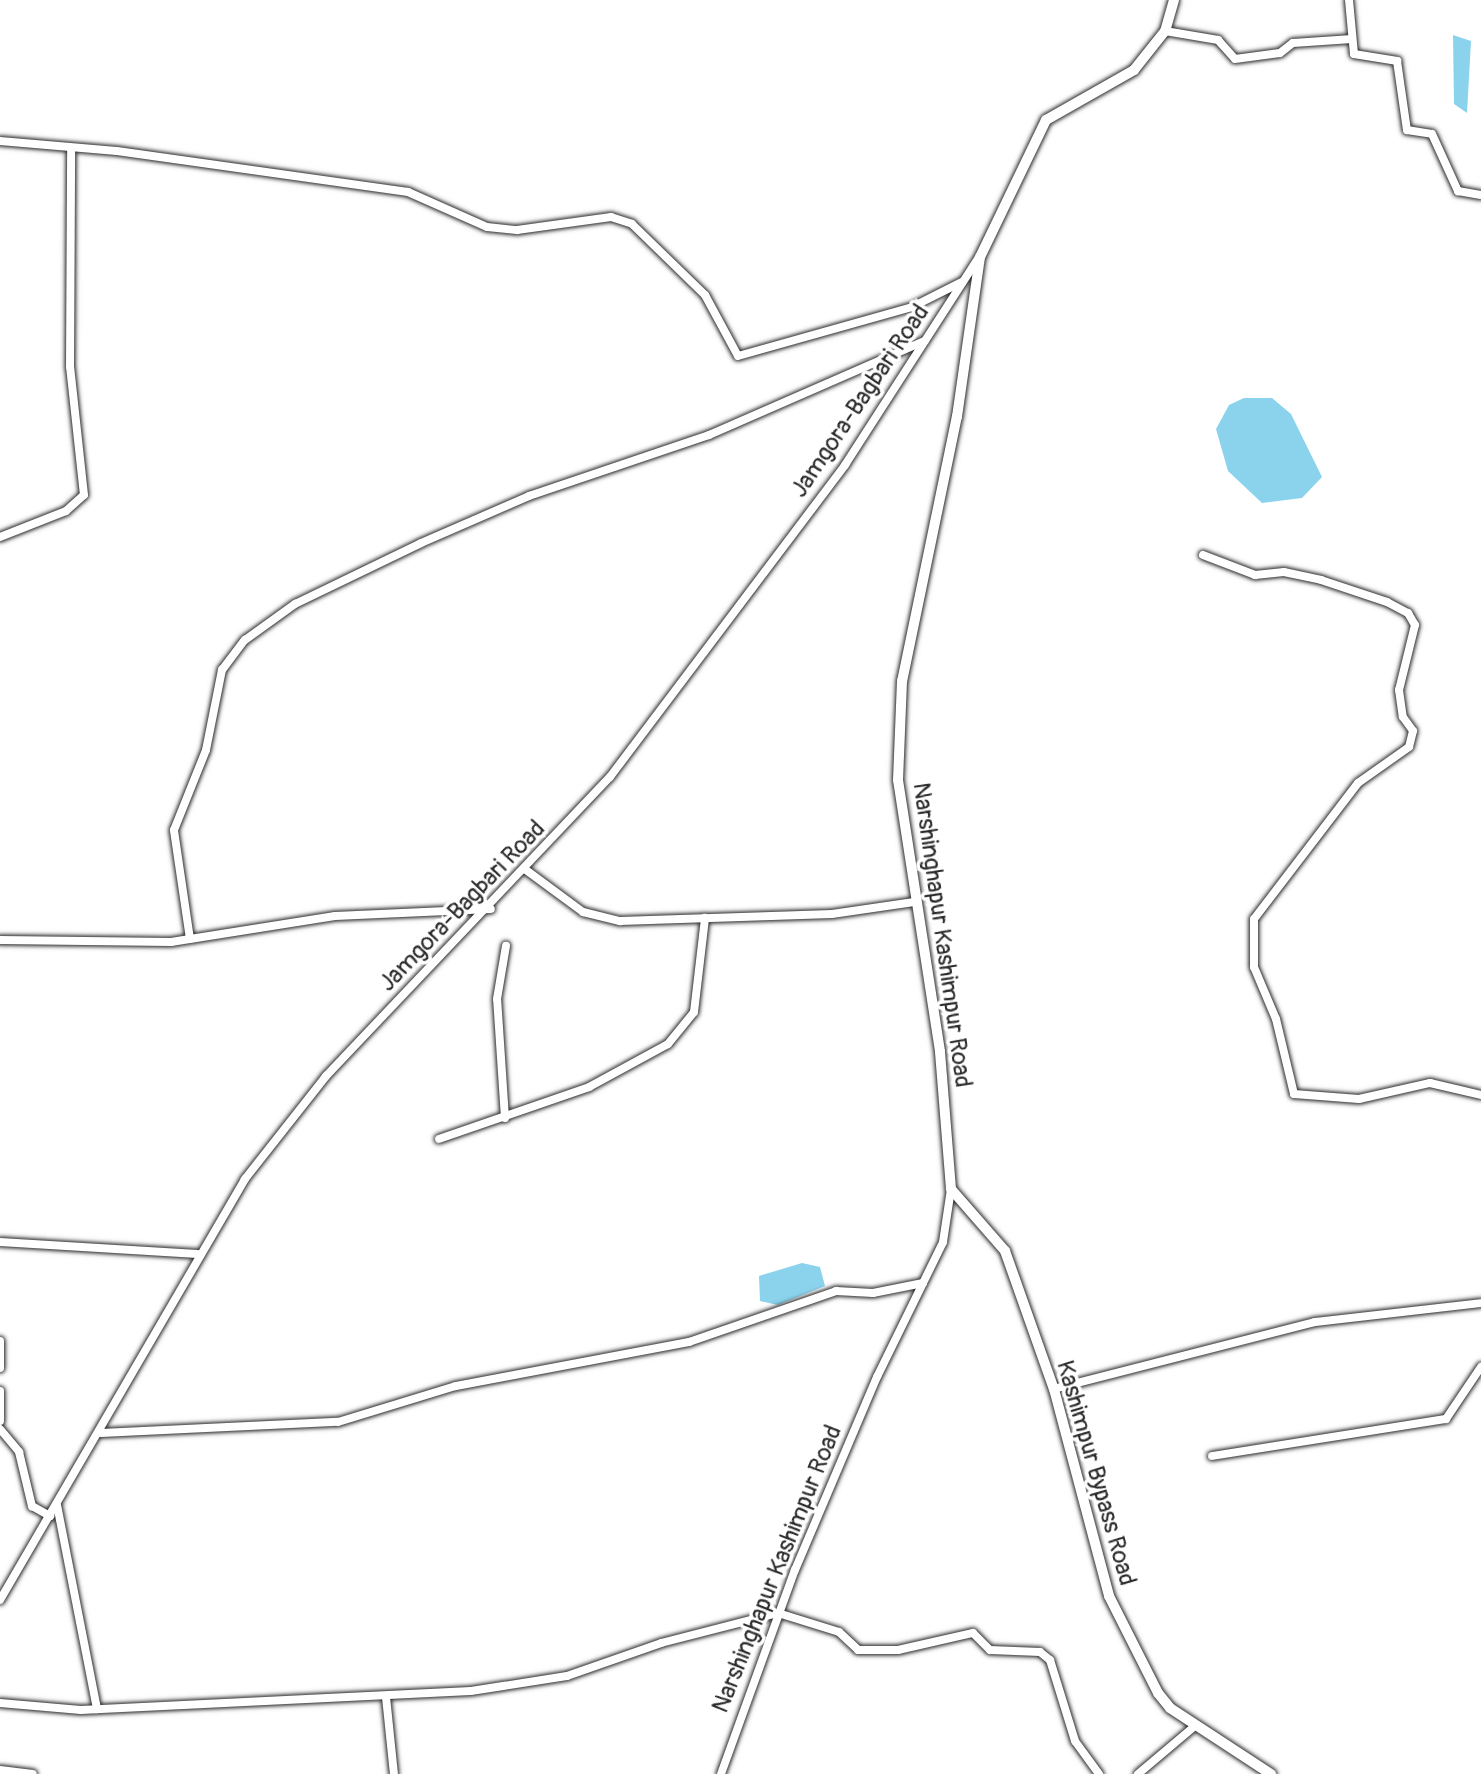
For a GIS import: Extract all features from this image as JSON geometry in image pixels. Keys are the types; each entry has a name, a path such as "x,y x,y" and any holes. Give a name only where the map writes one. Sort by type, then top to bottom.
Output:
{"main road":[{"name":"Narshinghapur Kashimpur Road","path":"951,1189 940,1052 914,902 898,780 902,681 957,416 980,257 1046,120 1134,70 1165,31 1174,0"},
{"name":"Kashimpur Bypass Road","path":"951,1189 1005,1251 1054,1389 1109,1596 1158,1693 1196,1725 1271,1774"}],"street":[{"path":"1349,0 1355,56 1397,61 1407,130 1432,134 1458,191 1481,195"},
{"path":"1165,31 1218,40 1235,59 1280,53 1293,43 1352,39"},
{"path":"0,141 408,192 487,227 534,228 596,216 632,224 705,295 738,356 912,307 963,281"},
{"path":"0,537 66,511 84,495 70,367 71,148"},
{"name":"Jamgora-Bagbari Road","path":"0,1600 101,1433 198,1254 284,1126 491,909 610,777 845,465 980,257"},
{"path":"190,939 174,830 206,750 222,670 245,640 295,604 421,543 529,496 709,435 925,341"},
{"path":"1203,555 1255,575 1284,572 1321,580 1387,602 1408,613 1415,625 1399,690 1403,717 1413,731 1409,747 1358,783 1254,919 1254,967 1276,1019 1294,1094 1359,1099 1430,1083 1481,1095"},
{"path":"526,870 602,919 832,914 914,902"},
{"path":"0,940 190,939 335,916 491,909"},
{"path":"439,1139 589,1087 680,1033 694,1012 705,918"},
{"path":"505,1118 497,999 506,946"},
{"name":"Narshinghapur Kashimpur Road","path":"721,1774 778,1613 877,1377 943,1242 951,1189"},
{"path":"0,1242 198,1254"},
{"path":"101,1433 338,1422 456,1386 689,1342 836,1291 873,1293 923,1283"},
{"path":"1054,1389 1315,1322 1481,1303"},
{"path":"0,1341 0,1368"},
{"path":"1212,1456 1446,1419 1481,1367"},
{"path":"0,1391 0,1421"},
{"path":"0,1429 19,1452 32,1506 50,1516"},
{"path":"57,1505 97,1709"},
{"path":"0,1703 97,1709 216,1699 386,1697 567,1676 661,1643 778,1613 839,1632 858,1650 898,1650 973,1633 990,1650 1040,1652 1050,1660 1075,1741 1099,1774"},
{"path":"386,1697 394,1774"},
{"path":"1138,1774 1196,1725"},
{"path":"0,1770 33,1774"}],"water":[{"path":"1453,35 1471,41 1467,113 1454,104"},
{"path":"1244,398 1272,398 1291,414 1322,477 1302,498 1262,503 1228,471 1216,429 1229,405"},
{"path":"802,1263 820,1267 825,1286 778,1305 760,1301 759,1276"}]}
